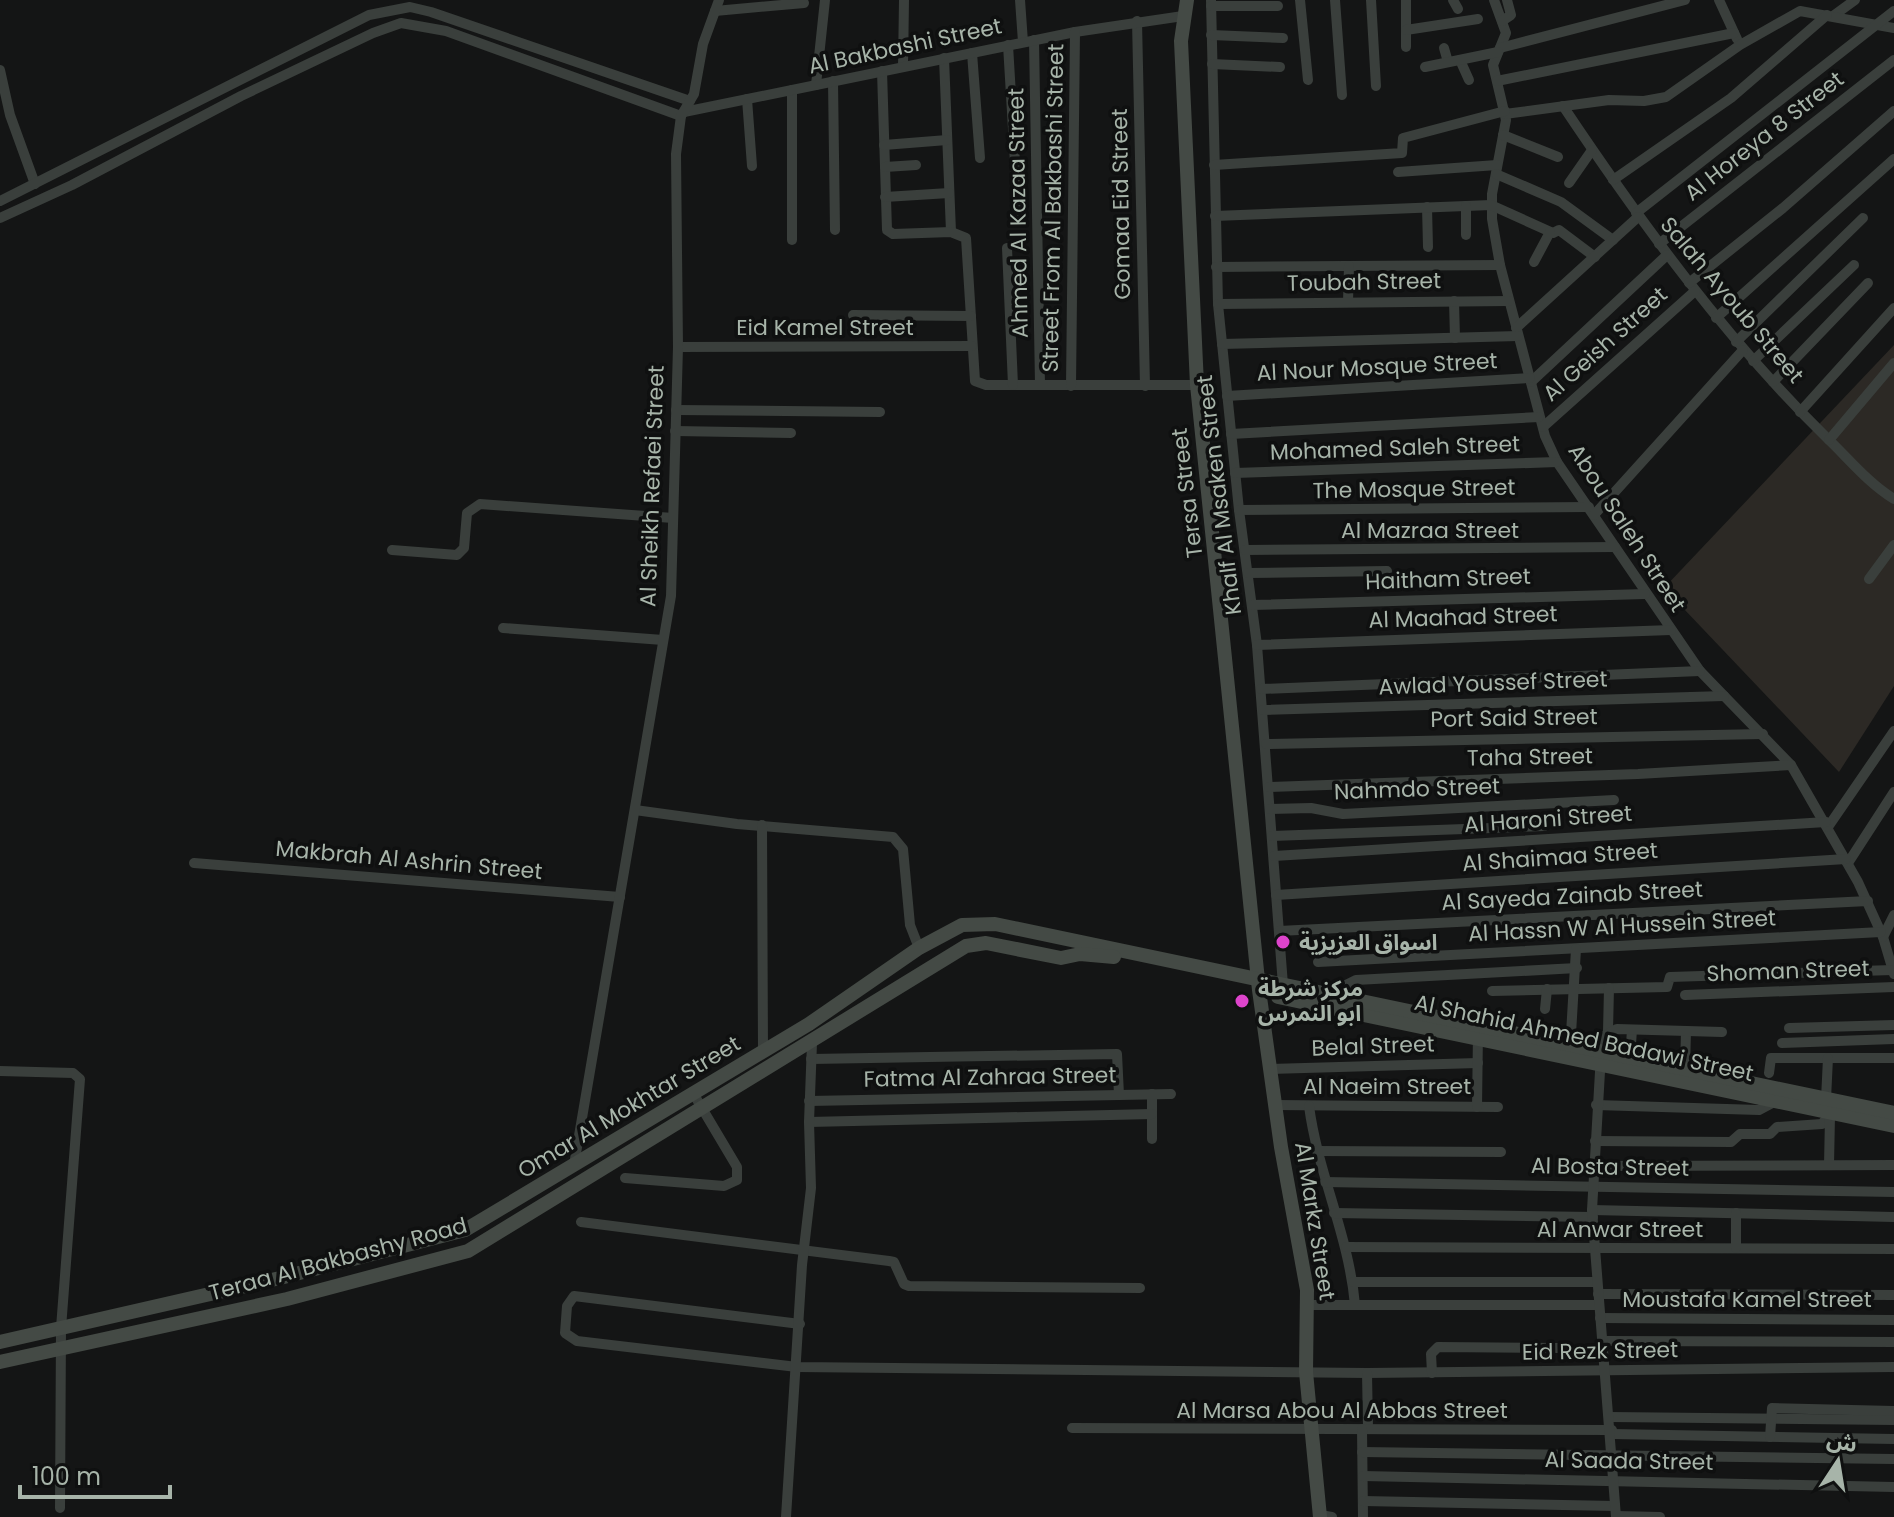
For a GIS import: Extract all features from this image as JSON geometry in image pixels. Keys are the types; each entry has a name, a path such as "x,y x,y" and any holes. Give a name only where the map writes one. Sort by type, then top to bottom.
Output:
{"street":[{"path":"816,85 825,0"},
{"path":"903,67 904,0"},
{"name":"Ahmed Al Kazaa Street","path":"1020,0 1028,41 1040,385"},
{"name":"Tersa Street","path":"1187,0 1181,41 1197,385 1258,980"},
{"path":"1300,0 1308,80"},
{"path":"1335,0 1342,95"},
{"path":"1371,0 1376,86"},
{"path":"1406,0 1406,47"},
{"name":"Abou Saleh Street","path":"1494,0 1506,36 1493,65 1505,112 1491,205 1509,301 1541,422 1557,462 1700,671 1791,765 1868,901 1894,972"},
{"path":"1502,21 1511,15 1507,0"},
{"path":"1425,67 1685,0"},
{"path":"1719,0 1740,45"},
{"path":"1613,180 1731,98 1830,16 1855,0"},
{"path":"717,5 804,3"},
{"path":"1211,3 1278,6"},
{"name":"Khalf Al Msaken Street","path":"1211,3 1218,304 1263,710 1279,931 1279,984"},
{"name":"Al Sheikh Refaei Street","path":"574,1165 671,596 678,347 675,173 682,114 690,101 703,44 717,5"},
{"path":"0,201 360,19 397,8 431,12 690,101"},
{"path":"1222,344 1455,338 1517,332 1637,215 1894,11"},
{"path":"1214,165 1402,153 1403,138 1505,112 1666,97 1793,12 1894,28"},
{"name":"Al Bakbashi Street","path":"682,114 1028,41 1183,16"},
{"path":"360,19 367,35"},
{"path":"1406,30 1478,19"},
{"name":"Gomaa Eid Street","path":"1137,21 1145,386"},
{"path":"0,218 367,35 401,23 423,24 682,114"},
{"name":"Street From Al Bakbashi Street","path":"1071,386 1075,32"},
{"path":"1497,81 1734,33"},
{"path":"1211,35 1283,38"},
{"path":"1008,45 1018,213"},
{"path":"1444,48 1448,62"},
{"path":"972,53 980,158"},
{"path":"944,58 951,232"},
{"path":"1460,60 1469,80"},
{"name":"Al Horeya 8 Street","path":"1659,244 1894,60"},
{"path":"1212,64 1280,67"},
{"path":"0,70 10,115 35,184"},
{"path":"882,71 885,197 889,233 951,232 966,238 969,247 975,381 980,385 1197,385"},
{"path":"833,81 835,230"},
{"path":"792,90 792,240"},
{"path":"747,99 752,166"},
{"name":"Salah Ayoub Street","path":"1563,106 1637,215 1739,346 1800,412 1870,481 1894,499"},
{"name":"Al Geish Street","path":"1541,422 1894,111"},
{"path":"132,134 140,149"},
{"path":"1503,135 1558,157"},
{"path":"884,145 947,140"},
{"path":"1569,183 1592,150"},
{"path":"1716,318 1894,159"},
{"path":"885,167 916,165"},
{"path":"1398,172 1497,169 1561,202 1613,240"},
{"path":"885,197 949,193"},
{"path":"1215,216 1491,205 1550,232 1560,231 1595,257"},
{"path":"1466,206 1466,235"},
{"path":"1427,207 1428,247"},
{"path":"1592,511 1739,346 1863,218"},
{"path":"1534,262 1550,232"},
{"path":"1007,248 1013,385"},
{"path":"1531,380 1667,255"},
{"path":"1216,267 1500,265"},
{"path":"1753,361 1854,265"},
{"path":"1348,302 1349,266"},
{"path":"1773,382 1868,283"},
{"path":"1454,301 1455,338"},
{"name":"Toubah Street","path":"1218,304 1509,301"},
{"path":"1800,412 1894,308"},
{"path":"853,315 971,316"},
{"name":"Eid Kamel Street","path":"678,347 972,346"},
{"path":"1829,440 1894,363"},
{"name":"Al Nour Mosque Street","path":"1227,396 1531,380"},
{"path":"676,410 880,412"},
{"path":"1231,434 1541,422"},
{"path":"675,431 791,433"},
{"name":"Mohamed Saleh Street","path":"1235,473 1557,462"},
{"path":"392,550 457,555 464,548 469,510 480,504 673,518"},
{"name":"The Mosque Street","path":"1239,510 1592,511"},
{"path":"1869,579 1894,545"},
{"name":"Al Mazraa Street","path":"1245,550 1615,547"},
{"path":"1248,573 1387,571"},
{"name":"Haitham Street","path":"1252,605 1645,594"},
{"path":"503,628 663,640"},
{"name":"Al Maahad Street","path":"1257,645 1671,630"},
{"path":"1261,689 1700,671"},
{"name":"Awlad Youssef Street","path":"1263,710 1724,696"},
{"path":"1827,824 1894,731"},
{"name":"Port Said Street","path":"1266,744 1763,734"},
{"name":"Taha Street","path":"1269,787 1624,775 1791,765"},
{"path":"1847,861 1894,792"},
{"name":"Nahmdo Street","path":"1270,809 1311,808 1343,814 1614,800"},
{"path":"635,810 762,825 886,834 903,849 910,925 919,948"},
{"name":"Al Haroni Street","path":"1274,856 1827,824"},
{"path":"762,825 763,1052"},
{"path":"1272,836 1544,826"},
{"name":"Al Shaimaa Street","path":"1276,895 1847,861"},
{"name":"Makbrah Al Ashrin Street","path":"194,863 620,897"},
{"name":"Al Sayeda Zainab Street","path":"1279,931 1868,901"},
{"path":"1882,934 1894,915"},
{"name":"Omar Al Mokhtar Street","path":"0,1342 61,1338 283,1288 450,1236 525,1206 574,1165 736,1077 763,1052 814,1033 919,948 952,929 983,923 1258,980"},
{"name":"Al Hassn W Al Hussein Street","path":"1318,962 1882,934"},
{"path":"736,1077 934,963 973,944 992,944 1061,958 1133,954"},
{"path":"1570,1051 1576,949"},
{"path":"1337,996 1344,986 1356,980 1577,968"},
{"path":"1492,991 1668,987 1670,977 1894,972"},
{"name":"Al Shahid Ahmed Badawi Street","path":"1258,980 1337,996 1478,1032"},
{"name":"Al Markz Street","path":"1258,980 1308,1305 1306,1372 1324,1516"},
{"name":"Al Shahid Ahmed Badawi Street","path":"1279,984 1278,997 1599,1057 1774,1103 1894,1113"},
{"name":"Shoman Street","path":"1685,995 1894,987"},
{"path":"1609,988 1608,1031 1599,1057 1592,1214 1612,1432 1616,1513"},
{"path":"1545,1009 1547,989"},
{"path":"1789,1028 1894,1025"},
{"path":"1631,1044 1632,1030"},
{"path":"1608,1031 1722,1032"},
{"path":"1685,1069 1686,1031"},
{"path":"1477,1107 1478,1032"},
{"path":"786,1517 803,1252 811,1188 809,1101 814,1033"},
{"path":"1782,1043 1894,1039"},
{"path":"811,1059 1117,1054 1119,1095"},
{"name":"Al Shahid Ahmed Badawi Street","path":"1599,1057 1685,1069 1894,1126"},
{"path":"1769,1073 1771,1058 1894,1058"},
{"path":"1828,1058 1829,1165"},
{"name":"Belal Street","path":"1270,1069 1478,1063"},
{"path":"0,1071 73,1073 80,1079 61,1338 60,1508"},
{"path":"1707,1108 1710,1087"},
{"path":"1152,1094 1152,1139"},
{"name":"Fatma Al Zahraa Street","path":"809,1101 1171,1094"},
{"path":"625,1178 724,1186 737,1180 737,1167 697,1099"},
{"name":"Teraa Al Bakbashy Road","path":"0,1362 61,1338 283,1288 454,1256 487,1241 525,1206 697,1099"},
{"path":"1596,1105 1759,1110 1774,1103 1773,1130"},
{"name":"Al Naeim Street","path":"1275,1105 1498,1107"},
{"path":"1309,1106 1325,1182 1346,1247 1355,1305"},
{"path":"1595,1141 1731,1142 1740,1134 1770,1134 1773,1130 1822,1124 1829,1109"},
{"path":"809,1122 1152,1114"},
{"path":"1317,1151 1501,1152"},
{"path":"1594,1166 1894,1165"},
{"name":"Al Bosta Street","path":"1325,1182 1894,1192"},
{"path":"1334,1213 1736,1213 1894,1217"},
{"path":"1736,1213 1736,1248"},
{"path":"581,1222 894,1262 904,1284 909,1286 1140,1288"},
{"name":"Al Anwar Street","path":"1346,1247 1894,1249"},
{"path":"1353,1282 1596,1282"},
{"path":"1308,1305 1894,1295"},
{"name":"Eid Rezk Street","path":"800,1324 574,1296 567,1306 565,1333 577,1341 797,1367 1367,1373 1894,1367"},
{"name":"Moustafa Kamel Street","path":"1600,1318 1894,1320"},
{"path":"1602,1341 1894,1342"},
{"path":"1432,1373 1431,1354 1438,1347 1561,1348"},
{"path":"1363,1517 1362,1452 1367,1373"},
{"path":"1770,1437 1772,1408 1894,1411"},
{"path":"1610,1417 1894,1420"},
{"name":"Al Marsa Abou Al Abbas Street","path":"1072,1428 1365,1428 1894,1439"},
{"path":"1362,1452 1894,1459"},
{"name":"Al Saada Street","path":"1363,1476 1894,1487"},
{"path":"1363,1501 1660,1517"}],"shaded area":[{"path":"1894,345 1894,686 1839,772 1664,588"}],"place":[{"name":"اسواق العزيزية","path":"1283,942"},
{"name":"مركز شرطة ابو النمرس","path":"1242,1001"}]}
